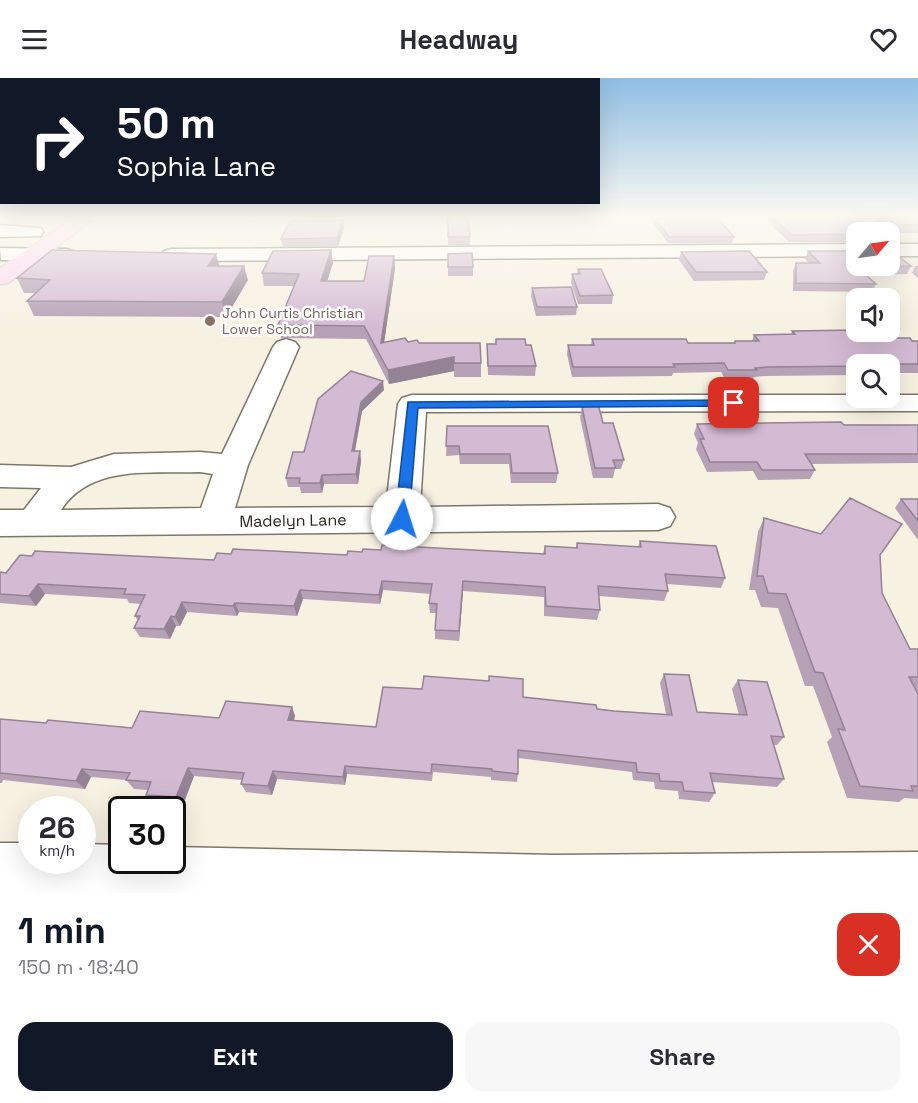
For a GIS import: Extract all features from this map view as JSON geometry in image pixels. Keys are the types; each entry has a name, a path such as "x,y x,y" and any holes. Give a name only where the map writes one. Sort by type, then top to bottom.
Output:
{"main road":[{"path":"0,278 35,253"}],"street":[{"path":"27,253 32,255 90,255"},
{"path":"149,255 427,253"},
{"path":"214,521 232,465 286,347"},
{"path":"402,519 412,404 918,403"},
{"path":"34,522 58,487 114,464 180,462 232,465"},
{"path":"0,476 76,478"},
{"name":"Madelyn Lane","path":"0,523 658,517"},
{"path":"0,870 554,882 918,880"}],"building":[{"path":"48,253 216,254 208,266 244,266 222,302 27,301 50,280 17,278"},
{"path":"272,253 330,253 321,281 364,281 369,256 394,256 381,343 405,338 408,342 417,340 419,343 480,343 481,363 454,363 454,357 388,370 364,326 278,325 299,274 262,273"},
{"path":"472,253 473,267 448,267 448,254"},
{"path":"682,253 751,253 767,272 696,272"},
{"path":"810,253 846,253 846,276 867,276 876,284 796,283 796,263 820,263"},
{"path":"900,258 911,266 900,266"},
{"path":"578,269 601,269 613,295 580,296 572,274 580,274"},
{"path":"571,287 577,307 537,307 532,288"},
{"path":"846,330 846,342 900,342 900,338 910,338 912,341 918,341 918,364 900,364 900,354 846,354 846,366 755,368 757,370 728,370 724,363 673,364 675,367 573,367 568,345 594,345 592,339 686,339 688,343 735,343 735,341 759,341 754,335 795,334 792,331"},
{"path":"496,339 525,339 526,345 531,345 536,366 488,366 487,344 496,344"},
{"path":"351,371 383,381 361,402 352,451 360,451 356,474 322,475 320,483 299,483 300,478 286,478 293,452 304,452 318,399"},
{"path":"598,404 603,423 613,423 624,460 613,460 616,468 595,468 582,407"},
{"path":"841,422 844,425 918,425 918,454 805,454 815,470 762,470 757,462 710,462 700,439 704,439 697,424"},
{"path":"447,426 548,426 558,473 512,473 510,454 460,454 459,446 446,446"},
{"path":"850,498 902,524 880,555 882,593 910,649 918,649 918,677 909,677 918,694 918,786 911,786 913,791 860,786 838,729 845,730 823,673 815,672 786,594 768,593 763,576 757,576 764,518 821,534"},
{"path":"901,499 918,499 918,521"},
{"path":"640,541 716,546 725,578 665,574 668,591 598,586 600,610 546,606 545,587 463,581 459,631 435,630 437,604 429,603 432,584 382,581 379,595 300,590 294,606 235,603 233,606 182,602 175,617 171,616 164,629 134,628 140,616 135,616 145,595 124,594 126,589 38,584 29,596 0,594 0,572 6,573 20,555 32,556 35,551 214,560 217,553 231,554 233,549 347,555 348,551 381,550 382,545 545,554 545,546 577,548 577,543 641,547"},
{"path":"664,674 689,675 697,712 747,715 738,680 767,682 784,737 771,736 784,779 710,773 715,793 684,791 682,782 660,781 659,774 637,772 636,763 518,750 518,774 492,771 492,769 432,764 431,773 345,766 343,777 273,771 268,786 241,784 244,773 188,768 176,796 146,795 151,782 126,780 130,773 82,769 76,781 0,773 0,719 46,723 48,720 132,728 140,711 219,718 226,701 292,707 288,720 376,727 383,687 422,689 424,676 489,681 489,676 523,679 523,697 596,705 597,709 672,715"}],"place":[{"name":"John Curtis Christian Lower School","path":"210,321"}],"route":[{"path":"402,519 412,404 734,403"}]}
